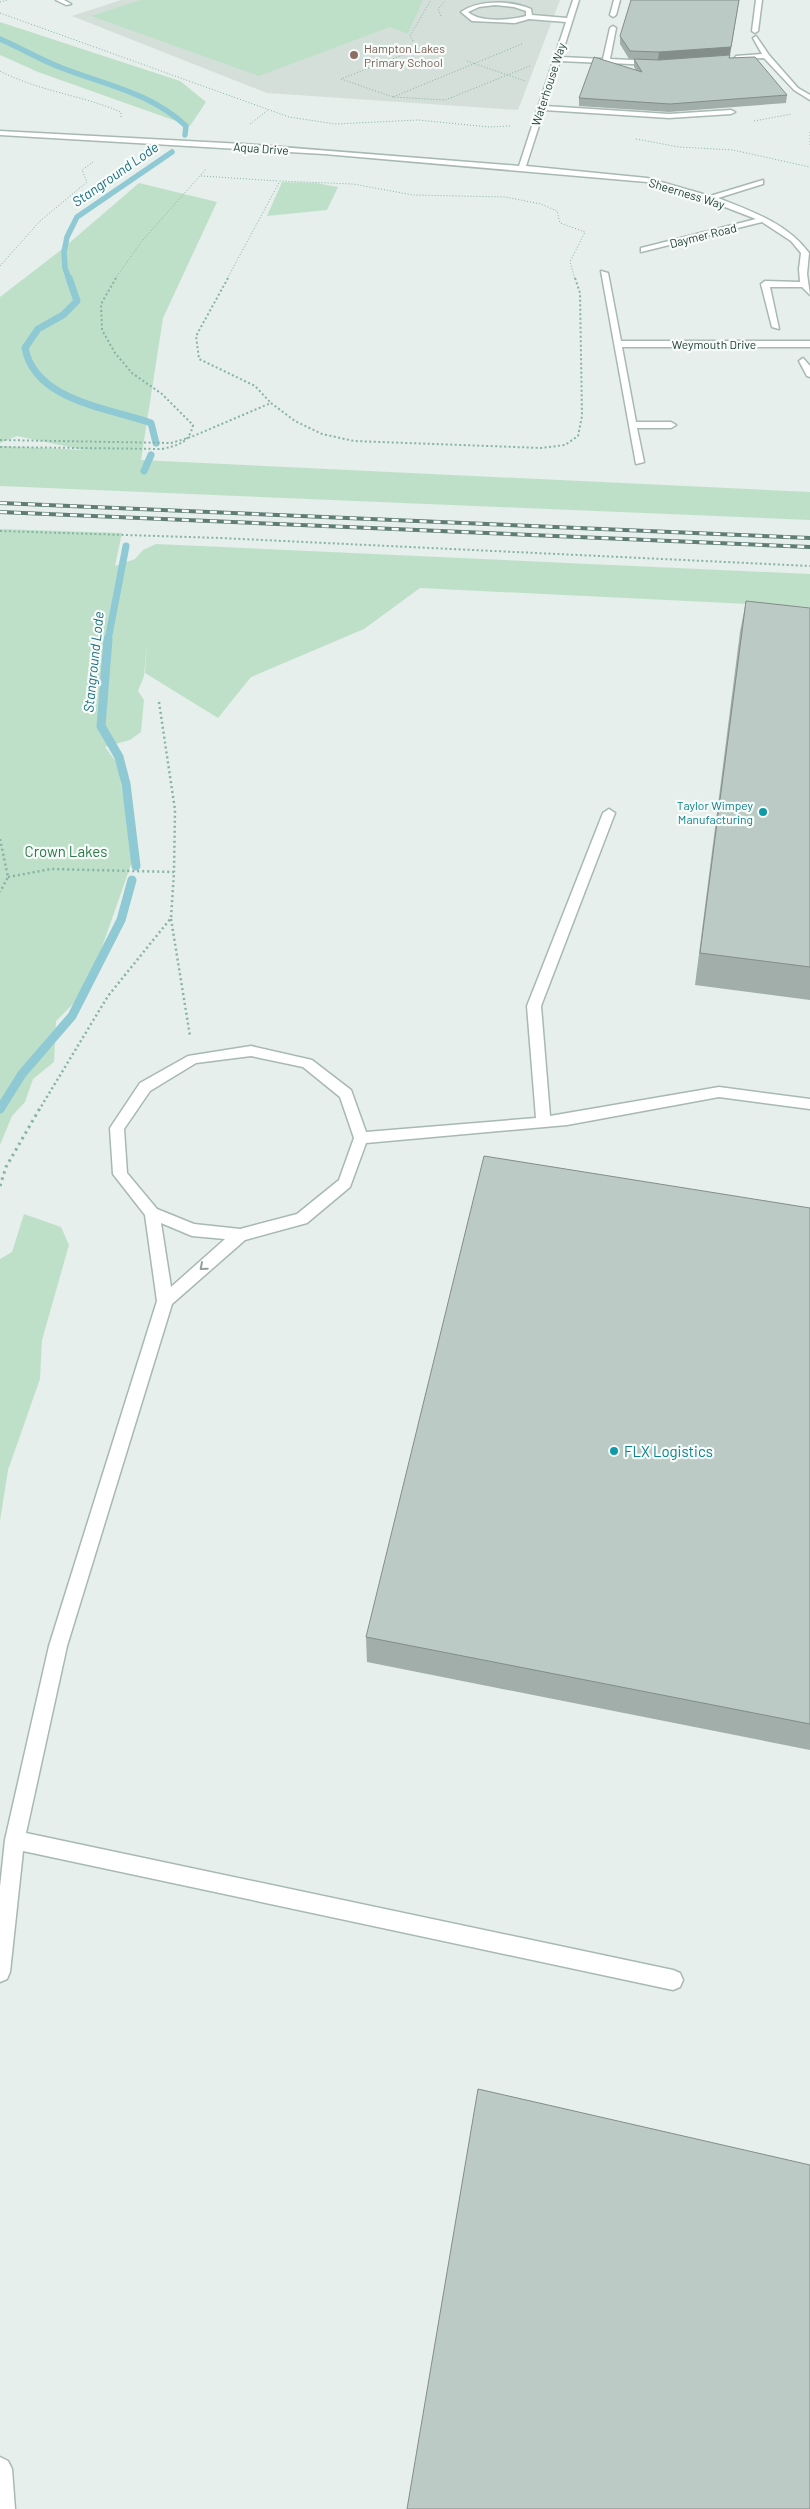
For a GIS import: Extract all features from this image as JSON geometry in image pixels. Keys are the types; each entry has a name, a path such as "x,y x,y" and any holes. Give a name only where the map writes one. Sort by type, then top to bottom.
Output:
{"street":[{"path":"60,0 68,4"},
{"name":"Waterhouse Way","path":"522,168 576,0"},
{"path":"613,15 617,0"},
{"path":"757,0 756,34 766,56 796,89 810,98"},
{"path":"529,17 530,10 520,4 476,1 468,5 464,12 466,16 472,19 514,21 529,17 568,24"},
{"path":"606,63 613,28"},
{"path":"726,59 766,56"},
{"path":"557,59 606,63 658,64"},
{"path":"541,108 669,116 731,112"},
{"name":"Aqua Drive","path":"0,133 222,145 522,168"},
{"name":"Sheerness Way","path":"522,168 647,180 711,198 762,220 801,245 808,253 802,268 807,288 765,284"},
{"path":"711,198 760,182"},
{"name":"Daymer Road","path":"644,250 762,220"},
{"path":"604,273 639,462"},
{"path":"762,273 776,327"},
{"name":"Weymouth Drive","path":"618,344 810,344"},
{"path":"803,361 810,374"},
{"path":"632,424 671,425"},
{"path":"543,1122 534,1006 609,813"},
{"path":"251,1051 307,1063 346,1094 361,1138 345,1183 302,1219 240,1234 192,1230 152,1213 120,1174 117,1128 144,1087 193,1059 251,1051"},
{"path":"361,1138 567,1120 719,1092 810,1104"},
{"path":"0,1972 15,1840 58,1646 165,1301 152,1213"},
{"path":"165,1301 240,1234"},
{"path":"15,1840 673,1980"},
{"path":"0,2469 3,2509"}],"path":[{"path":"0,2 8,0"},
{"path":"420,51 410,36 430,0"},
{"path":"0,13 289,117 335,124 418,120 489,127 519,126 533,129"},
{"path":"393,97 459,72 457,69 568,24"},
{"path":"418,48 341,79 393,97 445,100 535,64 557,59"},
{"path":"467,61 547,88"},
{"path":"0,447 162,449 184,443 191,437 193,425 162,394 132,373 115,353 102,330 101,304 115,279 142,241 201,176 222,145 268,110"},
{"path":"810,132 810,145"},
{"path":"633,138 679,147 733,150 810,167"},
{"path":"201,176 280,181 328,181 365,185 410,195 524,199 546,205 557,211 560,223 585,232 570,262 580,292 582,416 578,436 565,445 532,448 354,440 322,434 295,421 271,403 255,386 199,359 196,336 280,181"},
{"path":"0,440 171,442 191,437 271,403"},
{"path":"0,531 220,538 810,566"},
{"path":"158,702 175,810 171,918 193,1059"},
{"path":"0,839 8,877 0,892"},
{"path":"8,877 51,869 174,872"},
{"path":"0,1186 6,1167 32,1120 108,996 171,918"}],"shaded area":[{"name":"Hampton Lakes Primary School","path":"121,0 560,0 518,110 267,93 72,16"}],"green space":[{"path":"140,0 423,0 408,34 390,27 259,76 91,16"},
{"path":"0,22 180,81 206,102 190,126 38,72 0,55"},
{"path":"282,182 316,183 338,187 327,210 267,216"},
{"path":"139,183 217,202 163,318 141,460 810,492 810,520 0,486 0,446 84,450 17,436 0,443 0,297 61,250"},
{"name":"Crown Lakes","path":"0,529 122,533 115,566 135,559 143,550 156,544 810,574 810,607 420,588 364,629 251,677 218,718 145,673 147,644 144,676 138,691 144,700 141,732 130,740 105,747 117,763 134,856 87,990 56,1021 54,1062 33,1079 25,1102 12,1116 0,1145"},
{"path":"24,1214 61,1227 69,1245 42,1340 40,1379 8,1470 0,1521 0,1259 12,1252"}],"building":[{"path":"631,0 739,0 731,47 659,52 630,51 620,36"},
{"path":"730,55 729,58 755,57 787,95 670,104 579,98 594,57 642,72 634,59 659,60"},
{"name":"Taylor Wimpey Manufacturing","path":"746,601 810,608 810,967 700,953"},
{"name":"FLX Logistics","path":"484,1156 810,1208 810,1724 366,1637"},
{"path":"478,2089 810,2165 810,2509 407,2509"}],"waterway":[{"name":"Stanground Lode","path":"0,39 54,65 127,91 158,105 186,126 185,135"},
{"name":"Stanground Lode","path":"69,279 65,268 64,252 67,237 77,217 172,152"},
{"name":"Stanground Lode","path":"69,278 77,301 63,315 38,329 25,348 32,366 43,380 58,391 76,400 151,423 156,443"},
{"path":"144,471 151,455"},
{"name":"Stanground Lode","path":"108,640 126,546"},
{"name":"Stanground Lode","path":"108,639 101,726 119,757 126,784 136,866"},
{"name":"Stanground Lode","path":"0,1109 22,1074 72,1016 121,920 132,880"}],"railway":[{"path":"0,503 810,538"},
{"path":"0,512 810,547"}],"place":[{"name":"Hampton Lakes Primary School","path":"354,55"},
{"name":"Taylor Wimpey Manufacturing","path":"763,812"},
{"name":"FLX Logistics","path":"614,1451"}]}
